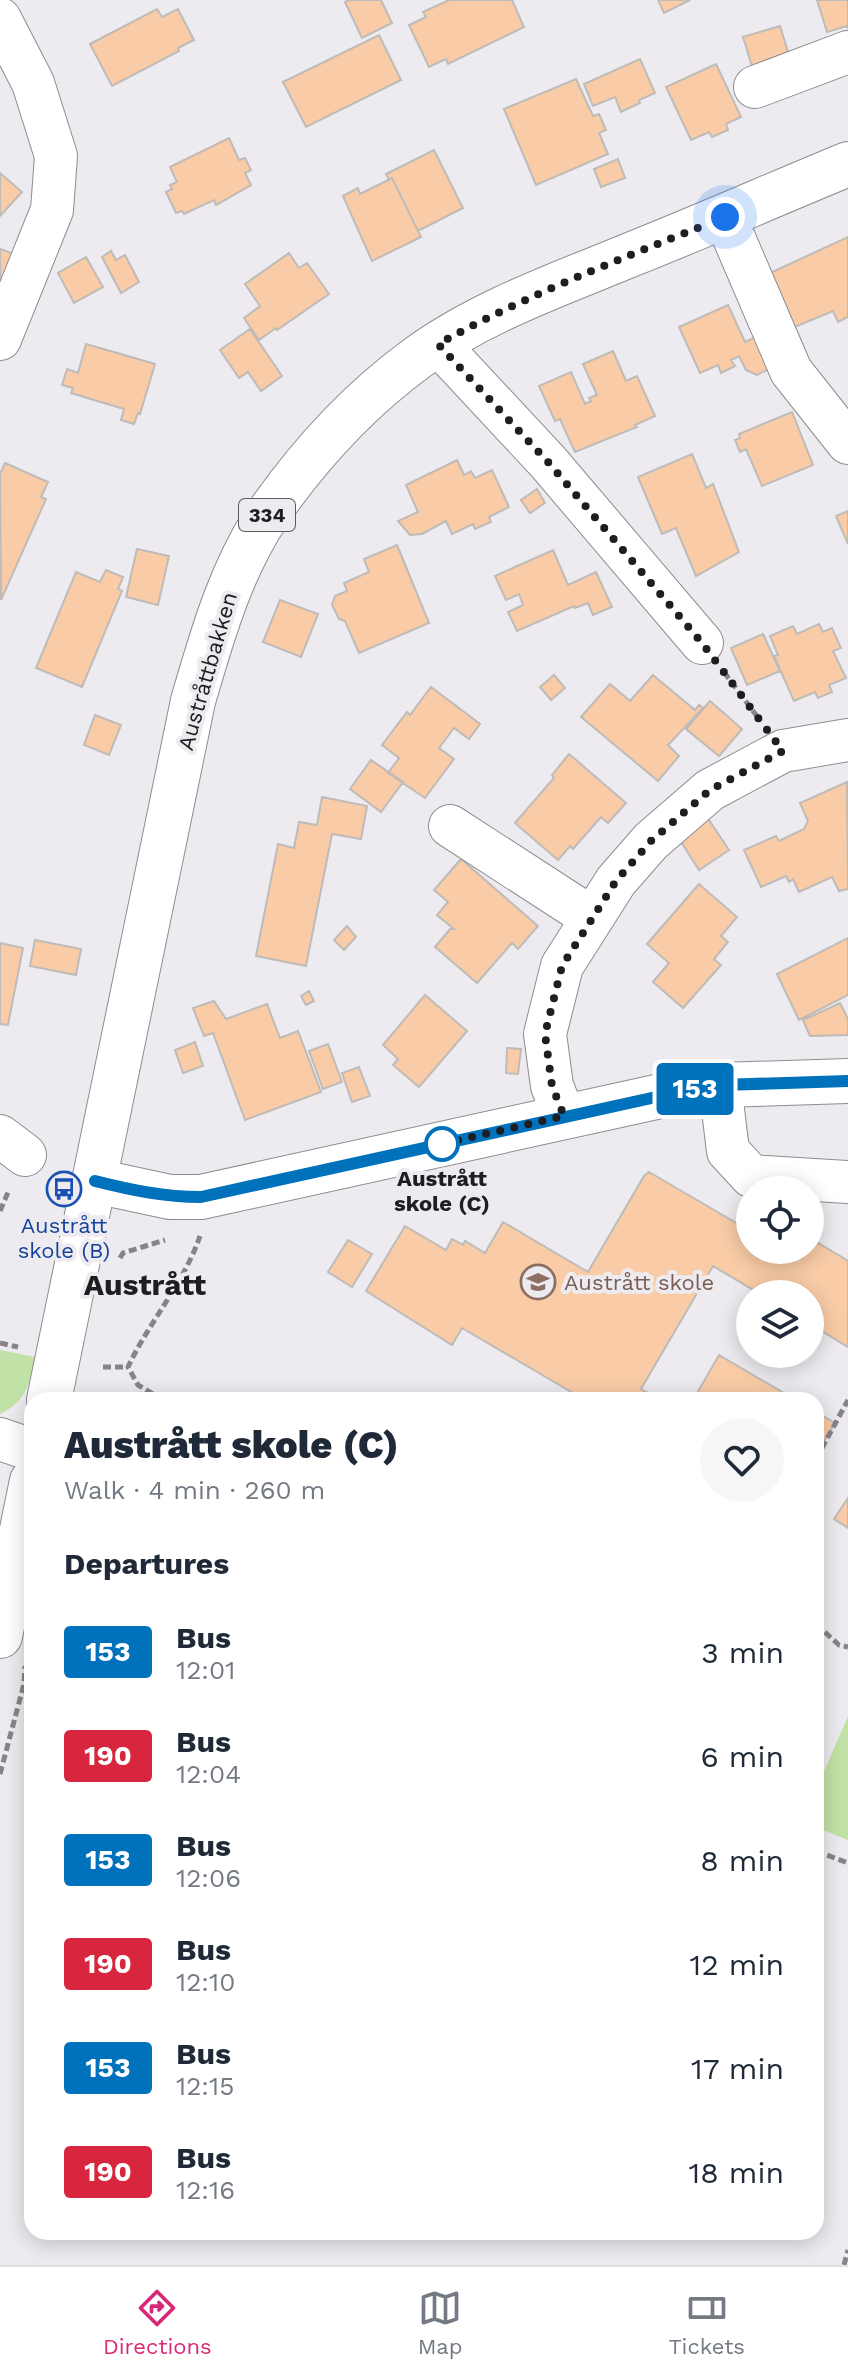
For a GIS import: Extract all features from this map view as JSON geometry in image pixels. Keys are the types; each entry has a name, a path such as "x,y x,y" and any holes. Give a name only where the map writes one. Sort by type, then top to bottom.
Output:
{"main road":[{"name":"Austråttbakken","path":"95,1181 193,701 226,595 269,512 320,447 367,399 438,344 549,288 848,164"},
{"path":"95,1181 143,1193 201,1197 564,1116 720,1085 848,1081"},
{"name":"334","path":"51,1392 95,1181"},
{"path":"13,1650 24,1552"}],"street":[{"path":"0,19 33,83 56,156 52,210 0,339"},
{"path":"755,87 848,52"},
{"path":"725,217 791,371 848,443"},
{"path":"438,344 548,462 702,643"},
{"path":"564,1116 552,1086 545,1034 562,966 616,881 651,841 710,790 783,751 848,740"},
{"path":"450,826 592,918"},
{"path":"720,1085 728,1151 751,1176 848,1182"},
{"path":"0,1439 24,1447"}],"path":[{"path":"702,643 783,751"},
{"path":"128,1367 141,1340 193,1257 200,1235 185,1237"},
{"path":"117,1264 123,1253 170,1239"},
{"path":"0,1343 19,1347"},
{"path":"103,1367 128,1367"},
{"path":"128,1367 138,1385 150,1392"},
{"path":"824,1444 848,1400"},
{"path":"824,1631 839,1645 848,1647"},
{"path":"0,1774 24,1684 13,1650"},
{"path":"824,1854 848,1863"},
{"path":"844,2265 848,2250"}],"green space":[{"path":"0,1350 35,1357 21,1398 0,1414"},
{"path":"848,1716 848,1840 824,1830 824,1772"}],"building":[{"path":"381,0 392,23 362,38 345,2"},
{"path":"449,0 512,0 524,27 448,64 446,59 429,67 409,25 426,17 423,12"},
{"path":"658,0 690,0 664,13"},
{"path":"817,0 848,0 848,29 847,26 827,32"},
{"path":"157,9 162,17 178,9 194,40 112,86 90,44"},
{"path":"780,26 792,65 755,76 743,37"},
{"path":"379,35 401,80 306,127 283,82"},
{"path":"640,59 655,93 621,112 615,97 593,106 584,84"},
{"path":"716,64 741,117 726,124 728,130 712,137 709,132 691,140 666,87"},
{"path":"576,79 593,116 599,114 606,130 599,133 608,154 536,185 504,109"},
{"path":"229,138 239,160 245,158 251,170 245,173 251,185 216,205 214,200 184,214 182,211 176,213 166,192 172,189 170,185 177,182 170,167"},
{"path":"434,150 463,208 418,231 392,178 389,180 386,174"},
{"path":"618,159 625,178 601,187 594,169"},
{"path":"0,173 22,192 0,216"},
{"path":"392,178 421,237 372,261 343,196 358,188 360,194"},
{"path":"848,237 848,317 838,322 833,311 790,329 768,274"},
{"path":"0,249 17,255 0,294"},
{"path":"111,251 116,260 125,255 139,282 121,293 102,257"},
{"path":"289,253 299,268 307,263 329,294 259,340 244,318 260,306 245,284"},
{"path":"86,257 103,287 74,303 58,273"},
{"path":"728,305 745,342 760,335 775,366 757,375 746,370 739,356 731,360 735,366 721,373 718,365 700,373 679,327"},
{"path":"250,329 282,376 261,391 248,372 239,378 220,350"},
{"path":"86,344 155,364 134,424 121,420 124,409 71,393 73,388 62,385 67,369 78,373"},
{"path":"613,351 626,381 637,376 655,416 635,425 637,427 575,452 560,419 555,421 539,386 571,372 585,404 597,395 583,364"},
{"path":"792,412 813,465 762,486 746,449 740,452 735,440 740,438 739,434"},
{"path":"692,454 706,488 713,484 739,552 696,576 676,528 662,534 638,477"},
{"path":"457,460 464,475 471,471 475,478 492,470 509,507 489,517 491,522 475,529 473,524 452,534 446,521 422,534 410,535 398,521 418,512 406,485"},
{"path":"5,463 48,482 41,497 46,499 1,600 0,474"},
{"path":"537,489 545,503 530,513 521,500"},
{"path":"848,511 848,544 836,516"},
{"path":"397,545 429,623 359,653 345,621 339,619 332,605 335,596 347,591 344,583 369,572 364,559"},
{"path":"137,549 169,556 158,605 126,597"},
{"path":"553,550 568,585 596,572 612,607 593,615 588,603 574,606 517,631 508,612 523,605 519,594 506,600 495,576"},
{"path":"106,570 123,577 118,589 122,591 82,687 36,668 76,572 100,582"},
{"path":"280,600 318,614 301,657 263,642"},
{"path":"819,624 823,632 832,628 841,648 833,651 846,678 829,685 832,692 818,698 815,692 794,701 774,656 778,655 770,636 793,626 797,634"},
{"path":"763,634 780,671 747,685 731,648"},
{"path":"554,675 565,688 551,700 540,687"},
{"path":"653,675 695,710 699,705 703,708 668,745 679,756 658,781 581,717 610,684 630,701"},
{"path":"431,687 480,724 469,739 454,728 439,748 454,759 425,798 388,773 399,758 382,745"},
{"path":"710,701 742,729 719,756 686,729"},
{"path":"95,715 121,725 109,755 84,745"},
{"path":"569,754 626,803 608,823 601,817 573,849 570,846 558,860 515,823 554,778 552,775"},
{"path":"371,760 403,782 381,812 350,789"},
{"path":"847,782 848,889 839,891 832,877 799,892 793,879 789,882 786,876 761,887 744,850 776,836 779,841 804,829 808,821 800,803"},
{"path":"322,797 367,806 361,839 332,834 306,966 256,956 278,844 294,848 299,822 317,825"},
{"path":"707,817 729,850 699,870 678,837"},
{"path":"461,859 538,926 518,949 512,943 477,983 435,947 450,929 454,929 437,915 448,902 434,890"},
{"path":"699,884 737,917 721,936 728,942 714,959 721,965 683,1008 653,982 669,963 647,944"},
{"path":"347,926 356,937 344,950 334,940"},
{"path":"848,938 848,995 799,1020 777,974"},
{"path":"35,940 81,949 76,975 30,966"},
{"path":"0,943 23,948 8,1025 0,1024"},
{"path":"309,991 314,1001 306,1005 301,996"},
{"path":"425,995 467,1031 419,1087 393,1065 398,1059 383,1045"},
{"path":"214,1001 226,1019 267,1004 280,1038 298,1031 321,1092 245,1120 213,1033 204,1036 193,1008"},
{"path":"840,1003 848,1019 848,1035 810,1036 803,1020"},
{"path":"195,1042 203,1066 183,1073 175,1050"},
{"path":"328,1044 342,1082 323,1089 309,1051"},
{"path":"507,1048 521,1049 518,1074 506,1073"},
{"path":"359,1067 370,1096 352,1102 342,1073"},
{"name":"Austrått skole","path":"649,1172 736,1223 736,1264 824,1264 824,1246 848,1261 848,1347 824,1332 824,1280 736,1280 713,1266 641,1389 646,1392 571,1392 462,1328 452,1345 366,1291 405,1226 446,1250 452,1239 463,1245 465,1241 485,1253 503,1222 588,1272"},
{"path":"348,1240 372,1254 352,1287 328,1272"},
{"name":"Austrått skole","path":"719,1355 736,1365 736,1368 741,1368 782,1392 698,1392"},
{"path":"824,1417 835,1423 824,1442"},
{"path":"848,1498 848,1528 834,1519"}],"bus line":[{"name":"153","path":"95,1181 143,1193 201,1197 688,1090 720,1085 848,1081"}],"place":[{"name":"Austrått skole (C)","path":"442,1144"},
{"name":"Austrått skole (B)","path":"64,1189"},
{"name":"Austrått skole","path":"538,1282"}],"district":[{"name":"Austrått","path":"145,1285"}],"route":[{"path":"442,1144 429,1147 564,1116 552,1086 545,1034 562,966 616,881 651,841 710,790 783,751 702,643 548,462 438,344 549,288 725,217"}]}
